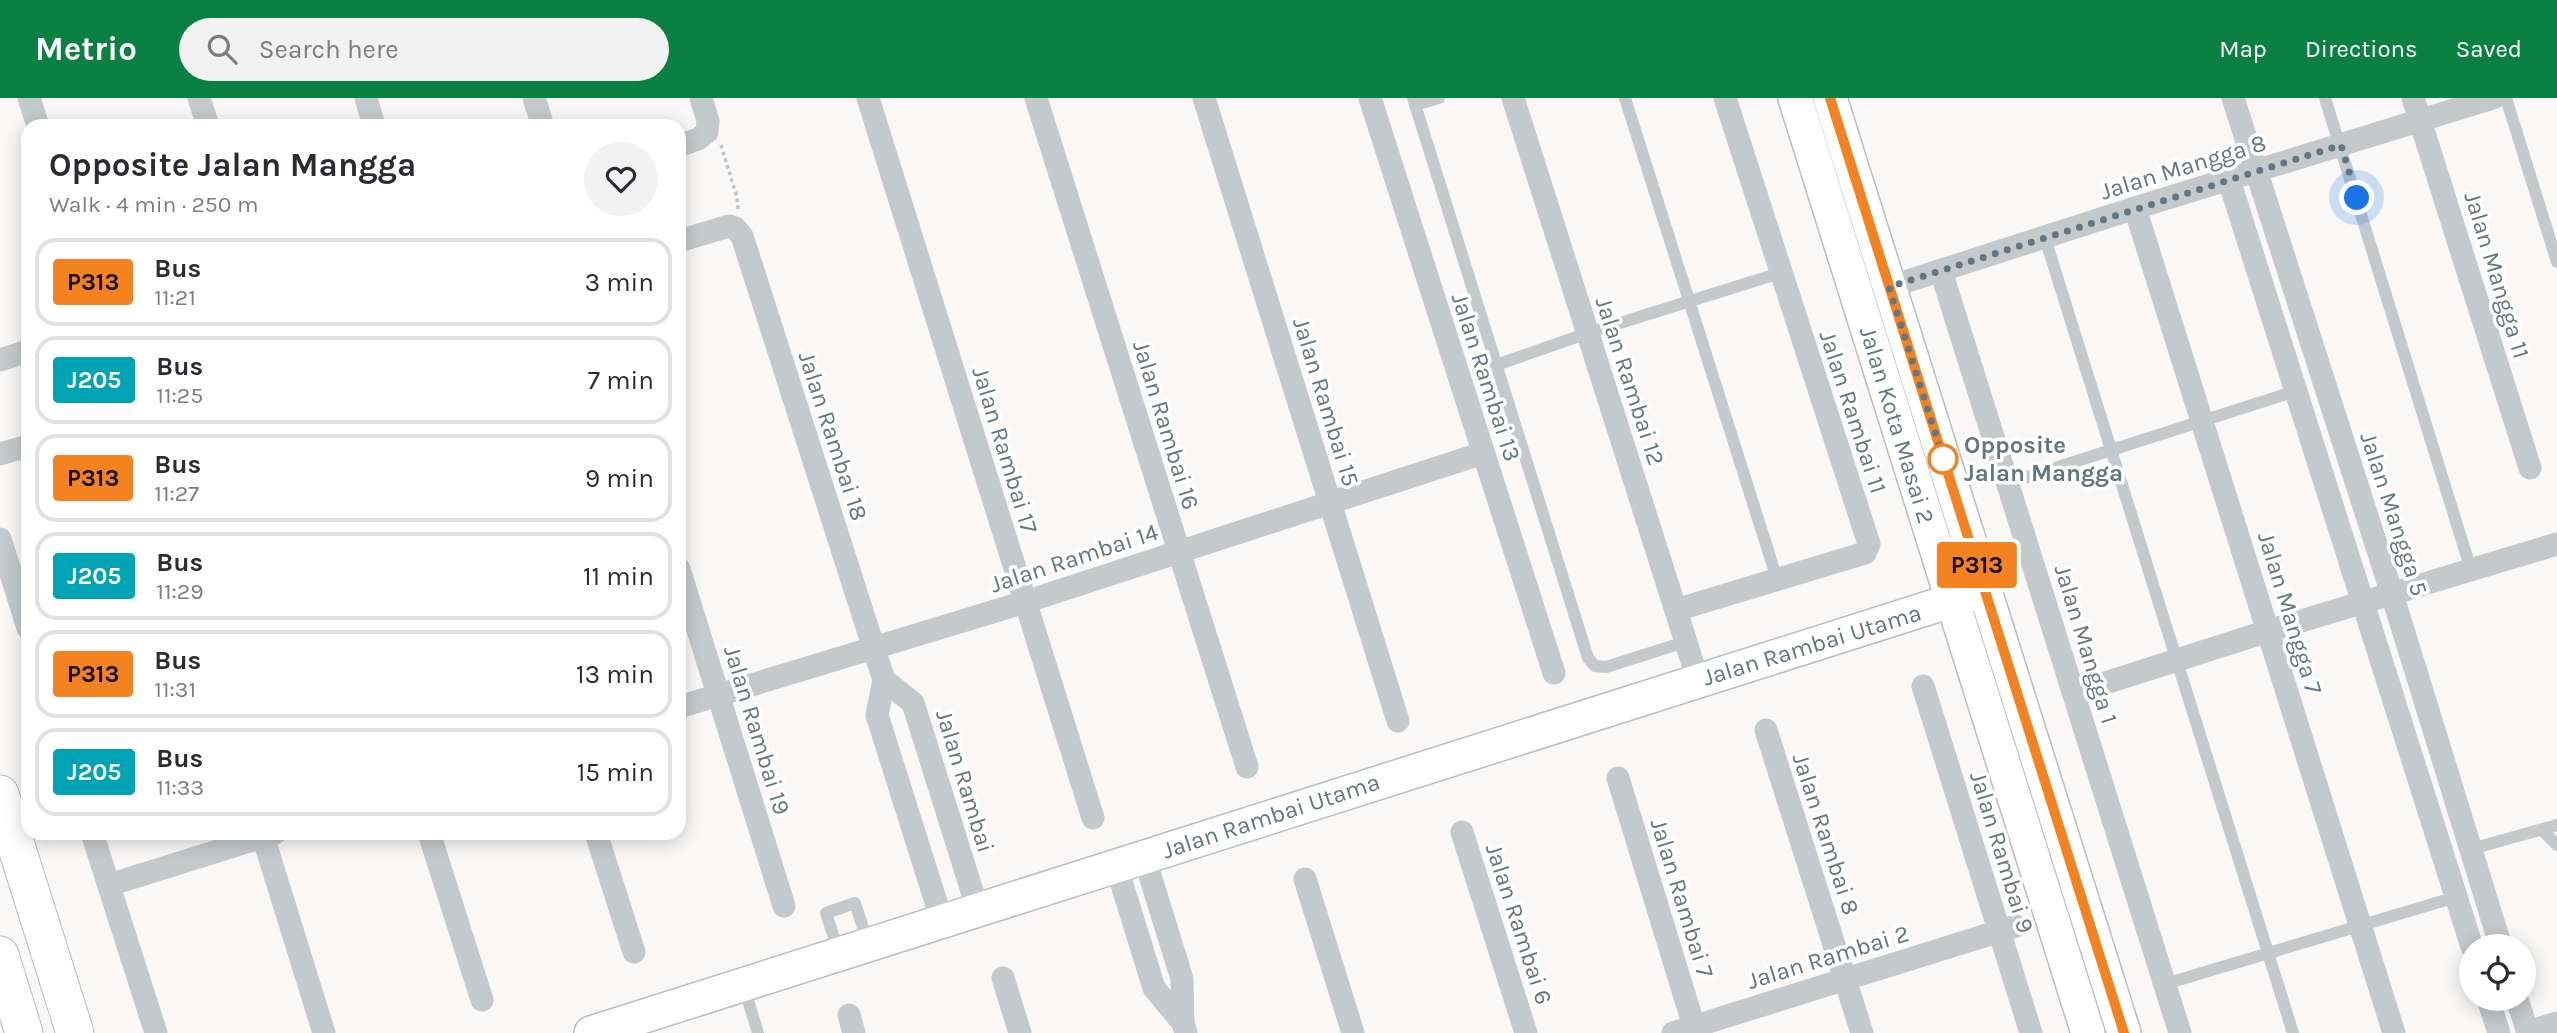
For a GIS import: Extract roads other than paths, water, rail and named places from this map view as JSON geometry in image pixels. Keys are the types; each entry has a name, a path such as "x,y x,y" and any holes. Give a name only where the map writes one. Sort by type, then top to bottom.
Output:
{"main road":[{"name":"Jalan Kota Masai 2","path":"1795,98 2088,1033"},
{"name":"Jalan Kota Masai 2","path":"1830,98 2124,1033"},
{"name":"Jalan Rambai Utama","path":"590,1033 1985,590"},
{"path":"0,794 75,1033"},
{"path":"0,955 24,1033"}],"street":[{"path":"29,98 36,119"},
{"path":"199,98 206,119"},
{"path":"366,98 372,119"},
{"path":"534,98 541,119"},
{"name":"Jalan Rambai 17","path":"868,98 1093,818"},
{"name":"Jalan Rambai 16","path":"1036,98 1247,767"},
{"name":"Jalan Rambai 15","path":"1204,98 1398,721"},
{"name":"Jalan Rambai 13","path":"1370,98 1554,673"},
{"name":"Jalan Rambai 12","path":"1513,98 1698,680"},
{"name":"Jalan Rambai 11","path":"1676,610 1865,553 1869,544 1725,98"},
{"name":"Jalan Mangga 5","path":"2233,98 2392,594 2497,934"},
{"name":"Jalan Mangga 11","path":"2413,98 2530,468"},
{"name":"Jalan Mangga 8","path":"1889,287 2493,98"},
{"path":"686,143 703,136 708,127 703,106"},
{"path":"2229,180 2468,934"},
{"name":"Jalan Mangga 7","path":"2135,208 2394,1033"},
{"name":"Jalan Rambai 18","path":"686,239 729,226 739,232 743,240 874,649"},
{"name":"Jalan Mangga 1","path":"1941,271 2180,1033"},
{"path":"0,360 21,353"},
{"path":"0,454 21,448"},
{"name":"Jalan Rambai 14","path":"686,705 1025,602 1483,453"},
{"path":"0,539 21,606"},
{"path":"2074,693 2557,544"},
{"name":"Jalan Rambai 19","path":"686,592 784,906"},
{"path":"874,649 884,680 877,715 942,921"},
{"name":"Jalan Rambai","path":"884,680 913,703 978,910"},
{"name":"Jalan Rambai 9","path":"1923,686 2008,929 2031,1033"},
{"name":"Jalan Rambai 8","path":"1766,730 1862,1033"},
{"path":"896,773 932,762"},
{"name":"Jalan Rambai 7","path":"1618,778 1688,1031"},
{"name":"Jalan Rambai 6","path":"1462,832 1526,1033"},
{"path":"94,840 156,1033"},
{"path":"109,885 248,840"},
{"path":"269,840 324,1033"},
{"path":"431,840 482,1000"},
{"path":"598,840 634,952"},
{"path":"1130,861 1182,979 1184,1028"},
{"path":"1306,879 1353,1033"},
{"name":"Jalan Rambai 2","path":"1688,1031 2008,929"},
{"path":"1003,978 1020,1033"},
{"path":"2492,1011 2499,1033"},
{"path":"2521,1011 2528,1032 2557,1023"}],"lane":[{"path":"1439,98 1414,102 1591,663 1601,668 1606,667 1685,642"},
{"path":"1625,98 1777,579"},
{"path":"2325,98 2471,570"},
{"path":"2506,98 2557,262"},
{"path":"2045,238 2293,1033"},
{"path":"1496,365 1780,273"},
{"path":"2008,483 2296,391"},
{"path":"2471,849 2557,825"},
{"path":"2542,830 2557,845"},
{"path":"2165,984 2456,897"},
{"path":"743,984 757,1028"}],"place":[{"name":"Opposite Jalan Mangga","path":"1943,459"}]}
